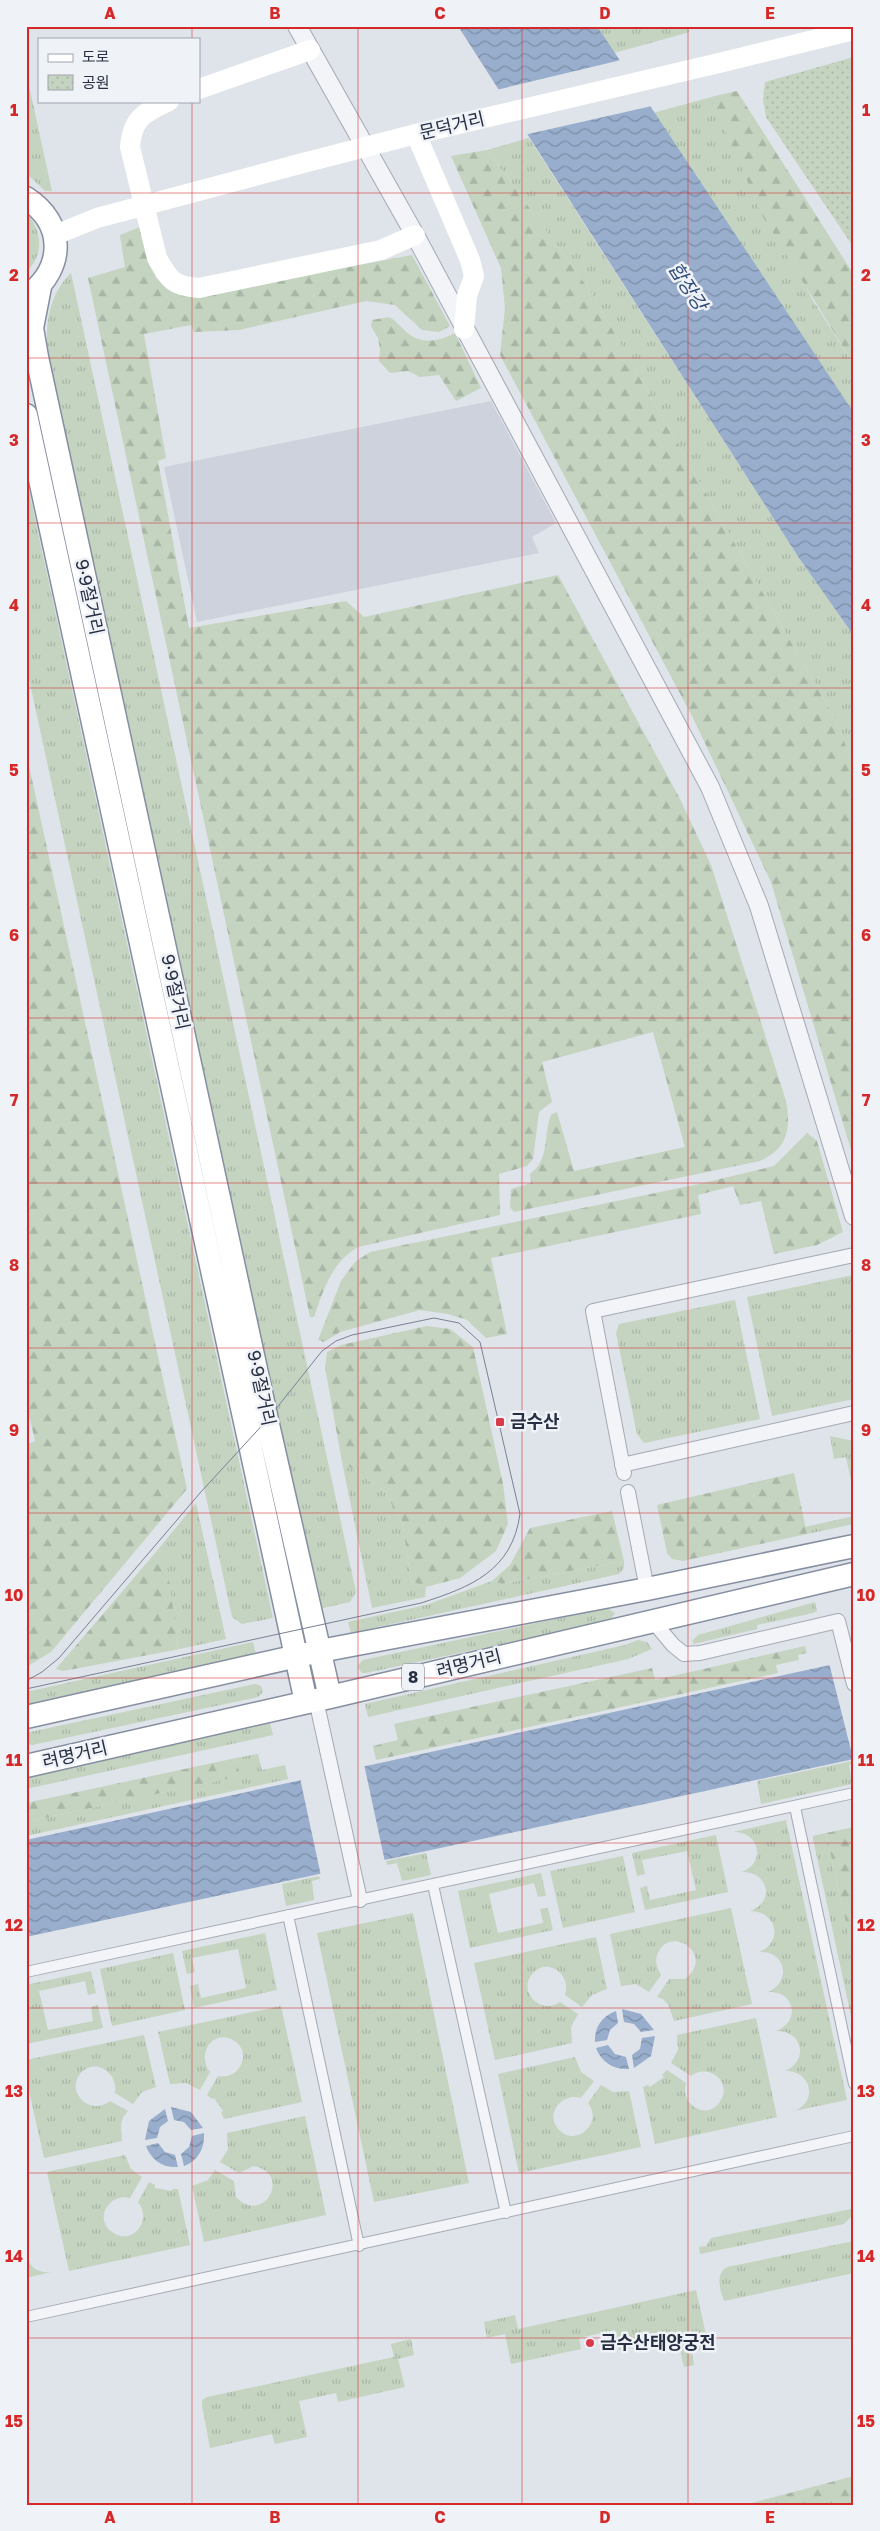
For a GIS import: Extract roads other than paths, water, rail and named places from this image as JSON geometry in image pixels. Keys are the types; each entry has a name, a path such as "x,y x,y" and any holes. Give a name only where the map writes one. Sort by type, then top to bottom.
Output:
{"highway":[{"path":"26,198 38,205 48,219 55,235"},
{"name":"9·9절거리","path":"55,235 56,254 50,271 33,292 32,328 37,356 320,1651 317,1700"},
{"name":"9·9절거리","path":"26,415 296,1656 317,1700"},
{"path":"26,1717 320,1651 647,1589 854,1546"},
{"name":"려명거리","path":"26,1766 317,1700 799,1585 854,1574"}],"main road":[{"name":"문덕거리","path":"55,235 97,218 143,204 416,134 854,30"},
{"path":"200,89 310,50"},
{"path":"167,102 139,118 131,131 130,147 157,258 166,274 180,286 199,288 381,250 415,235"},
{"path":"416,134 470,260 474,276 467,296 464,329"}],"street":[{"path":"297,26 415,235 710,787 759,906 854,1216"},
{"path":"854,1255 593,1311 623,1469 854,1413"},
{"path":"628,1492 647,1589"},
{"path":"652,1620 684,1654 700,1653 838,1621 854,1684"},
{"path":"317,1700 360,1900"},
{"path":"26,1972 854,1793"},
{"path":"795,1807 854,2084"},
{"path":"433,1885 506,2213"},
{"path":"288,1915 359,2246"},
{"path":"26,2318 854,2136"}],"water":[{"name":"합장강","path":"458,26 597,26 854,413 854,636 799,558"},
{"path":"830,1665 854,1759 26,1937 26,1840"},
{"path":"622,2009 641,2014 654,2030 641,2032 634,2024 624,2022"},
{"path":"616,2011 618,2023 610,2030 607,2040 595,2042 596,2032 600,2023"},
{"path":"655,2036 651,2056 634,2068 632,2055 640,2049 642,2038"},
{"path":"608,2045 615,2054 626,2057 629,2069 613,2066 601,2057 596,2048"},
{"path":"171,2107 191,2112 203,2128 191,2130 184,2122 174,2120"},
{"path":"165,2109 168,2121 160,2127 157,2138 145,2140 149,2121"},
{"path":"204,2133 200,2153 193,2161 184,2166 181,2154 189,2147 192,2136"},
{"path":"158,2143 165,2152 175,2155 178,2167 167,2166 154,2159 146,2146"}],"tram line":[{"path":"26,1681 42,1672 59,1658 200,1493 267,1420 322,1351 336,1341 352,1335 434,1318 459,1323 480,1342 520,1514 516,1534 508,1550 486,1574 472,1583 421,1603 26,1689"}],"place":[{"name":"금수산","path":"500,1422"},
{"name":"금수산태양궁전","path":"590,2343"}]}
